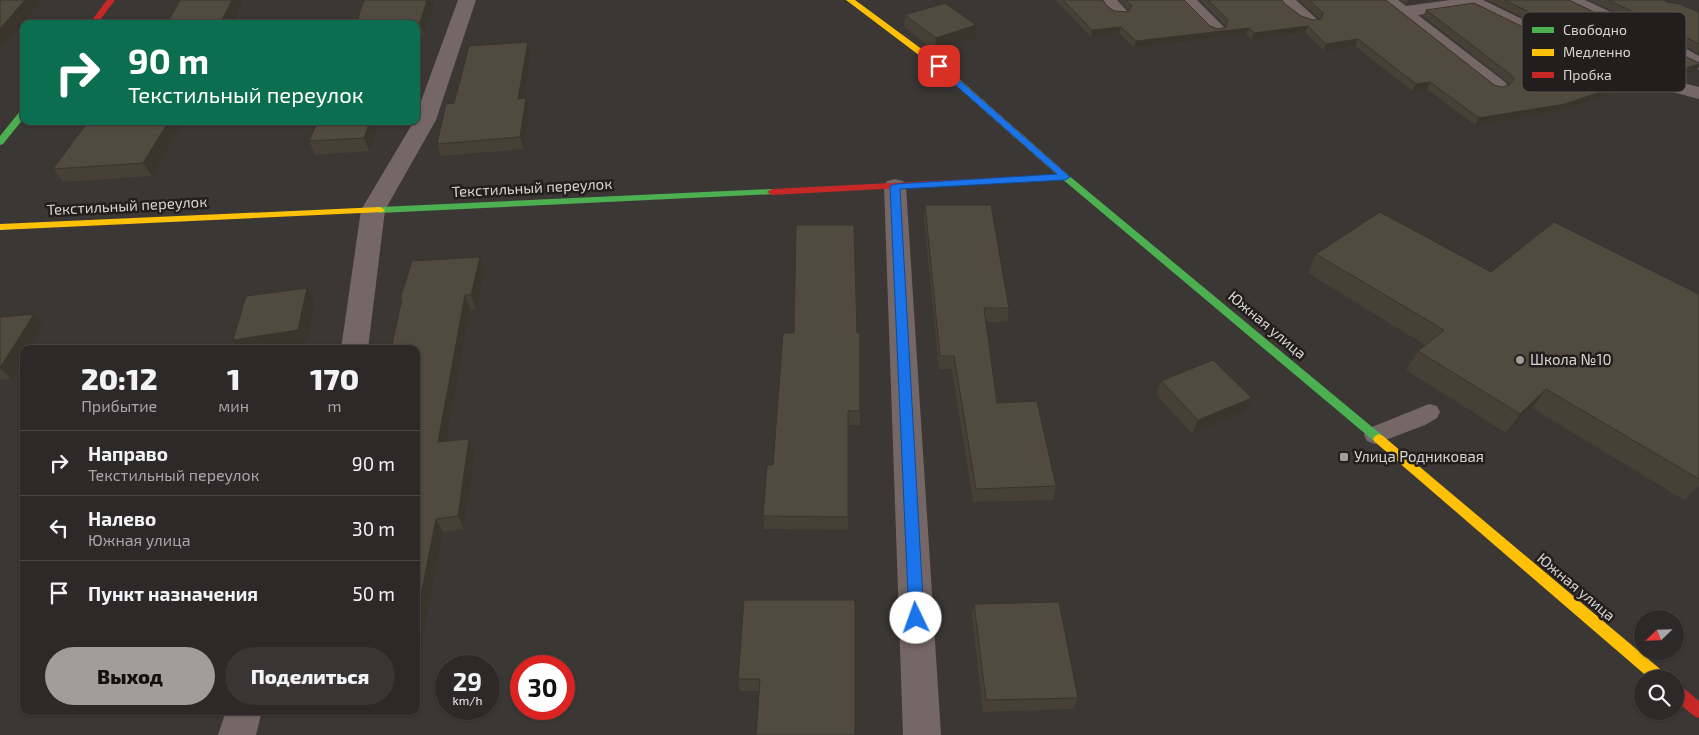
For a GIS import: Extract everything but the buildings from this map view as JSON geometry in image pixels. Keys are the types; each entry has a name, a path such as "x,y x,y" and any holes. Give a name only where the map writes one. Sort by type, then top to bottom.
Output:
{"street":[{"path":"96,20 112,0"},
{"path":"355,345 374,210 425,120 467,0"},
{"name":"Южная улица","path":"850,0 939,66 1065,177 1375,435 1650,670"},
{"path":"1187,0 1216,28"},
{"path":"1285,0 1310,21"},
{"path":"1387,0 1498,86"},
{"path":"1570,0 1596,12"},
{"path":"1404,12 1471,1 1522,26"},
{"path":"1686,57 1699,64"},
{"path":"1686,90 1699,93"},
{"path":"0,142 20,117"},
{"name":"Текстильный переулок","path":"0,227 1065,177"},
{"path":"895,186 922,735"},
{"path":"1684,698 1699,711"},
{"path":"237,735 243,715"}],"lane":[{"path":"1375,435 1416,420 1429,412"}],"traffic: fast":[{"path":"0,142 20,117"},
{"path":"1064,176 1379,439"},
{"path":"380,210 772,192"}],"traffic: slow":[{"path":"850,0 939,66 1064,176"},
{"path":"0,227 380,210"},
{"path":"1379,439 1650,670"}],"traffic: jam":[{"path":"96,20 111,0"},
{"path":"772,192 1065,177"},
{"path":"1684,698 1699,711"}],"place":[{"name":"Школа №10","path":"1520,360"},
{"name":"Улица Родниковая","path":"1344,457"}],"route":[{"path":"916,618 895,186 1065,177 939,66"}]}
